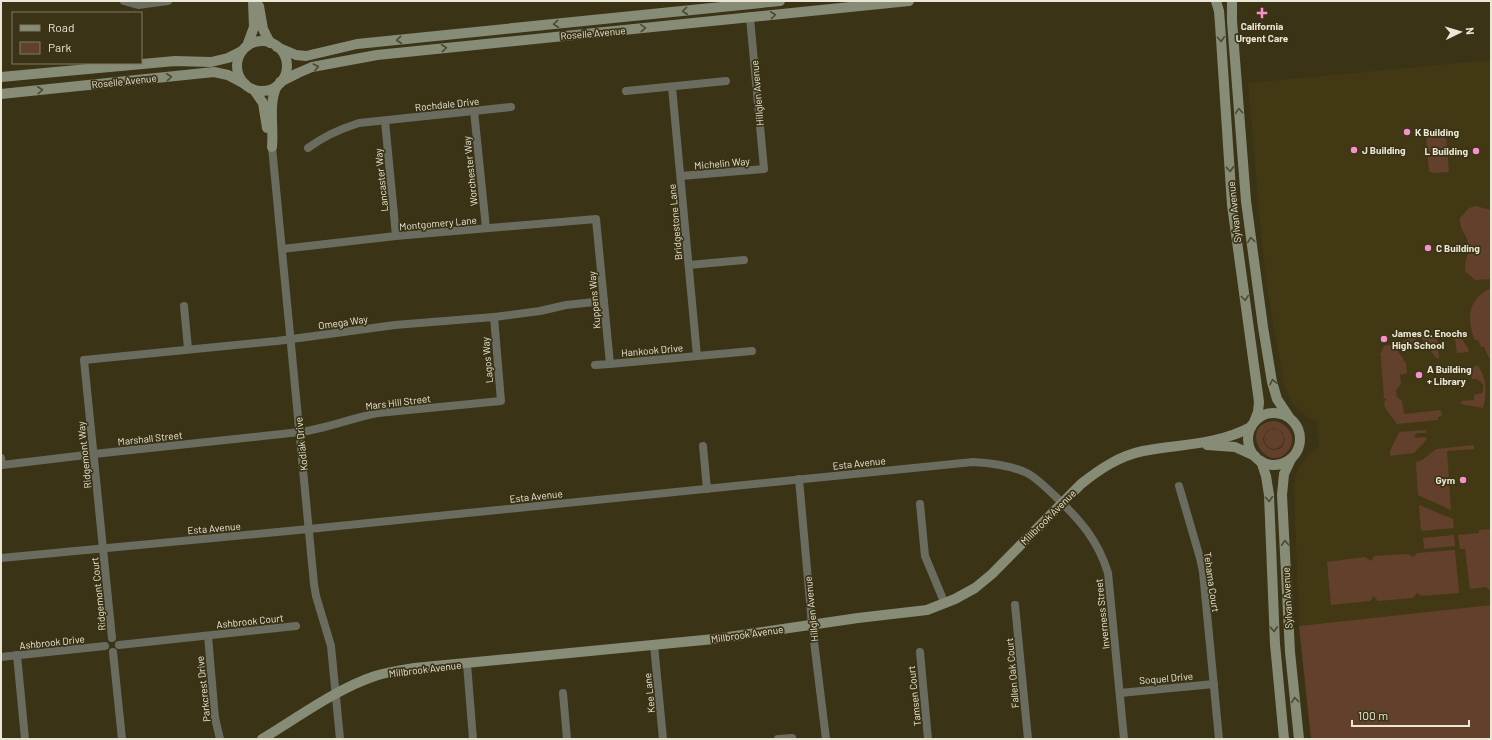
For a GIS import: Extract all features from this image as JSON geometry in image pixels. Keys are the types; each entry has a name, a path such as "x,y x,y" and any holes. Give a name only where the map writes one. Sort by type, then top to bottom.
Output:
{"main road":[{"path":"253,1 254,27 245,48 238,59 237,68 240,78 244,84 254,90 265,91 279,84 285,75 286,62 283,54 274,45 263,29 258,1"},
{"name":"Roselle Avenue","path":"274,45 296,55 306,56 357,44 751,2 780,1"},
{"name":"Roselle Avenue","path":"279,84 302,70 377,55 909,1"},
{"name":"Sylvan Avenue","path":"1216,1 1219,11 1232,205 1259,402 1258,412 1253,425"},
{"name":"Sylvan Avenue","path":"1232,1 1232,21 1246,201 1257,288 1272,382 1277,399 1289,417"},
{"path":"677,25 696,17 744,11 749,8 751,2"},
{"path":"245,48 260,42 274,45"},
{"name":"Roselle Avenue","path":"1,78 175,61 215,62 234,56 245,48"},
{"name":"Roselle Avenue","path":"1,94 214,72 228,75 244,84"},
{"name":"Kodiak Drive","path":"272,147 274,132 272,100 279,84"},
{"name":"Kodiak Drive","path":"254,90 263,103 272,147"},
{"path":"1270,413 1282,414 1289,417 1296,425 1300,435 1299,447 1291,459 1286,462 1276,464 1258,458 1251,450 1249,440 1253,425 1262,416 1270,413"},
{"name":"Millbrook Avenue","path":"262,739 346,688 387,673 414,668 714,639 927,610 945,604 975,588 992,574 1081,484 1112,462 1142,451 1194,444 1228,437 1253,425"},
{"name":"Millbrook Avenue","path":"1194,444 1235,447 1258,458"},
{"name":"Sylvan Avenue","path":"1258,458 1266,476 1269,495 1275,644 1284,739"},
{"name":"Sylvan Avenue","path":"1291,459 1284,474 1282,495 1290,652 1299,739"}],"street":[{"path":"124,1 138,5 168,1"},
{"name":"Hillglen Avenue","path":"750,18 764,169"},
{"path":"626,91 726,81"},
{"name":"Bridgestone Lane","path":"672,87 697,356"},
{"name":"Rochdale Drive","path":"308,148 321,139 339,130 359,123 510,107"},
{"name":"Worchester Way","path":"474,112 486,228"},
{"name":"Lancaster Way","path":"385,121 396,236"},
{"name":"Kodiak Drive","path":"272,147 314,584 330,646 340,739"},
{"name":"Michelin Way","path":"681,176 764,169"},
{"name":"Montgomery Lane","path":"282,249 396,236 596,219"},
{"name":"Kuppens Way","path":"596,219 610,364"},
{"path":"689,265 744,260"},
{"name":"Omega Way","path":"84,360 290,340 395,325 494,317 540,311 566,305 604,301"},
{"path":"184,306 188,349"},
{"name":"Lagos Way","path":"494,317 501,401"},
{"name":"Hankook Drive","path":"610,364 752,351"},
{"name":"Ridgemont Way","path":"84,360 103,548"},
{"path":"595,365 610,364"},
{"name":"Mars Hill Street","path":"300,432 314,430 361,416 378,413 501,401"},
{"name":"Marshall Street","path":"1,462 94,454 300,432"},
{"path":"703,446 707,489"},
{"name":"Esta Avenue","path":"1,558 309,529 973,462 986,462 1013,468 1033,476 1062,503"},
{"name":"Hillglen Avenue","path":"798,479 812,625 826,739"},
{"name":"Tehama Court","path":"1179,486 1203,572 1219,739"},
{"name":"Inverness Street","path":"1062,503 1092,535 1104,559 1108,573 1124,739"},
{"path":"920,504 926,556 945,604"},
{"name":"Ridgemont Court","path":"103,548 112,638"},
{"name":"Fallen Oak Court","path":"1015,605 1028,739"},
{"name":"Ashbrook Court","path":"208,636 296,626"},
{"path":"119,645 208,636"},
{"name":"Parkcrest Drive","path":"208,636 215,718 220,739"},
{"path":"113,652 108,651 105,646 107,640 112,638 117,640 119,645"},
{"path":"113,652 118,649 119,645"},
{"name":"Kee Lane","path":"654,645 664,739"},
{"name":"Ashbrook Drive","path":"1,657 105,646"},
{"path":"113,652 122,739"},
{"name":"Tamsen Court","path":"920,652 928,739"},
{"path":"17,655 25,739"},
{"path":"467,664 473,739"},
{"name":"Soquel Drive","path":"1120,693 1214,684"},
{"path":"563,693 568,739"},
{"path":"778,739 792,738"}],"shaded area":[{"name":"James C. Enochs High School","path":"1491,60 1491,605 1299,626 1294,485 1300,466 1307,456 1319,446 1317,422 1306,416 1294,405 1285,388 1283,379 1267,287 1248,83"}],"green space":[{"path":"1446,134 1449,172 1433,173 1429,171 1426,136"},
{"path":"1475,206 1491,210 1491,279 1475,280 1465,271 1468,242 1461,226 1460,218 1469,208"},
{"path":"1491,288 1491,358 1489,358 1484,347 1481,347 1478,340 1475,340 1470,324 1470,317 1473,303 1483,292"},
{"path":"1454,332 1457,332 1469,350 1468,352 1457,353"},
{"path":"1429,334 1429,338 1437,338 1439,358 1436,358 1420,336 1408,345 1406,343 1397,350 1406,363 1407,373 1400,375 1401,384 1396,390 1397,397 1402,401 1404,414 1441,410 1442,416 1438,417 1438,420 1397,424 1385,408 1384,401 1387,400 1384,398 1382,357 1380,355 1384,346 1396,344 1408,339 1407,336"},
{"path":"1478,365 1485,381 1483,408 1461,404 1461,401 1474,400 1474,395 1482,393 1482,383 1478,380 1472,379 1471,373 1460,374"},
{"path":"1274,421 1279,422 1288,428 1292,437 1292,442 1288,451 1279,457 1271,458 1264,453 1258,446 1256,438 1257,430 1263,424","holes":["1274,428 1282,432 1285,440 1282,447 1273,450 1265,445 1263,438 1267,431"]},
{"path":"1274,429 1281,432 1284,439 1281,446 1274,449 1267,446 1264,439 1267,432"},
{"path":"1426,430 1426,433 1417,433 1414,436 1416,438 1425,437 1427,439 1414,453 1390,456 1390,451 1399,432"},
{"path":"1474,445 1474,449 1447,451 1451,510 1418,495 1416,462 1422,460 1436,449"},
{"path":"1419,505 1453,519 1454,528 1421,531"},
{"path":"1491,529 1491,591 1486,587 1470,589 1465,549 1460,549 1458,535 1479,533 1479,530"},
{"path":"1454,535 1455,546 1424,549 1423,538"},
{"path":"1455,550 1459,593 1421,596 1417,593 1413,598 1378,601 1374,596 1370,601 1331,605 1327,562 1365,557 1371,561 1374,556 1408,554 1414,557 1417,553"},
{"path":"1491,605 1491,739 1311,739 1299,626"}],"place":[{"name":"California Urgent Care","path":"1262,13"},
{"name":"K Building","path":"1407,132"},
{"name":"J Building","path":"1354,150"},
{"name":"L Building","path":"1476,151"},
{"name":"C Building","path":"1428,248"},
{"name":"James C. Enochs High School","path":"1384,339"},
{"name":"A Building + Library","path":"1419,375"},
{"name":"Gym","path":"1463,480"}]}
